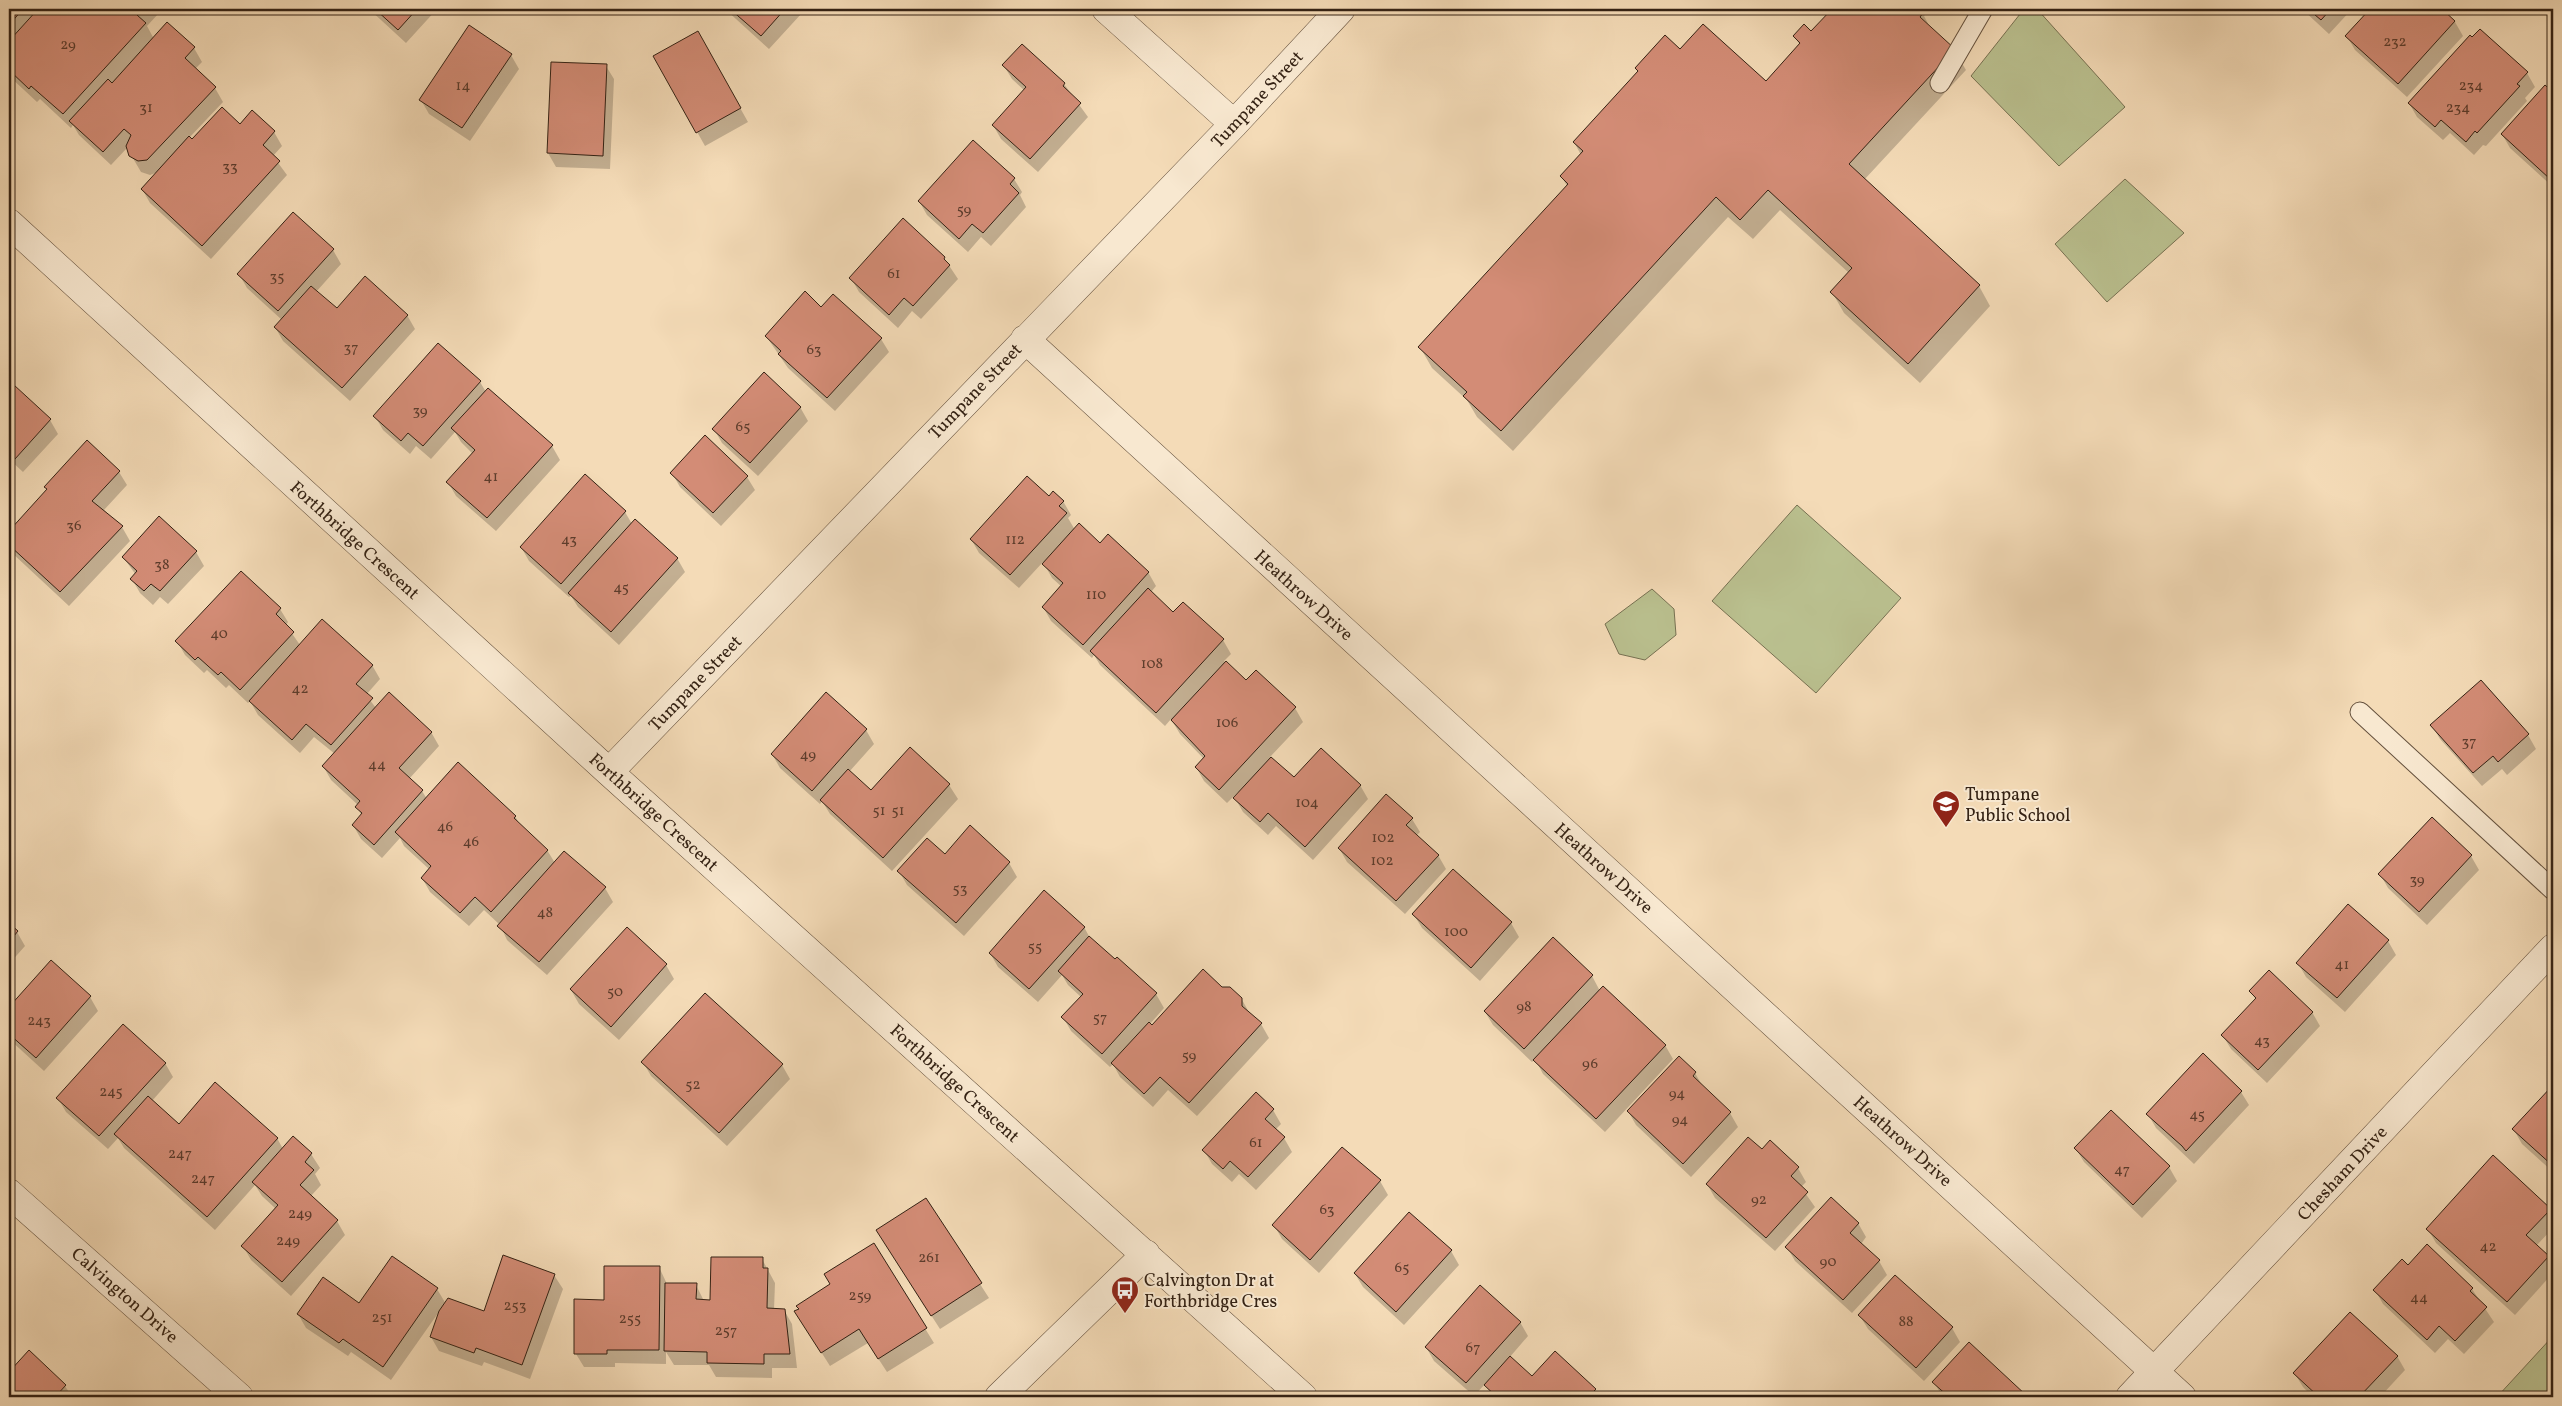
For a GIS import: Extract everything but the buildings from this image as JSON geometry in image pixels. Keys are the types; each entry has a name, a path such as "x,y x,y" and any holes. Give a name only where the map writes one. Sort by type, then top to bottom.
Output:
{"street":[{"path":"1106,9 1234,124"},
{"name":"Tumpane Street","path":"609,772 1234,124 1341,9"},
{"name":"Forthbridge Crescent","path":"9,223 609,772 1303,1397"},
{"name":"Heathrow Drive","path":"1025,339 2182,1397"},
{"name":"Chesham Drive","path":"2130,1397 2156,1372 2553,948"},
{"name":"Calvington Drive","path":"9,1193 239,1397"},
{"path":"998,1397 1146,1254"}],"lane":[{"path":"1940,82 1984,9"},
{"path":"2360,712 2553,890"}],"green space":[{"path":"2024,9 2037,9 2125,107 2059,166 1971,76"},
{"path":"2125,179 2184,233 2107,302 2055,244"},
{"path":"1797,505 1901,598 1816,693 1712,601"},
{"path":"1652,589 1674,609 1676,635 1645,660 1619,654 1605,624"},
{"path":"2553,1336 2553,1397 2497,1397"}],"place":[{"name":"Tumpane Public School","path":"1946,828"},
{"name":"Calvington Dr at Forthbridge Cres","path":"1125,1314"}]}
